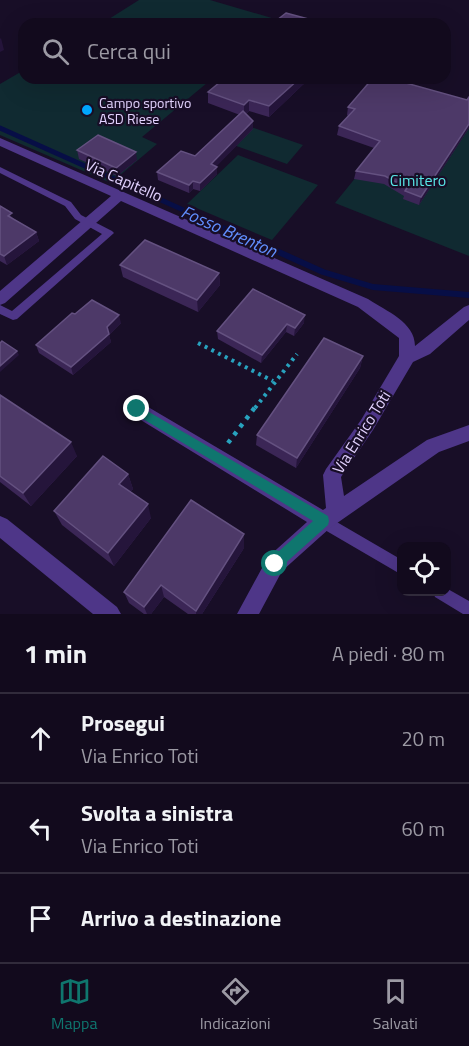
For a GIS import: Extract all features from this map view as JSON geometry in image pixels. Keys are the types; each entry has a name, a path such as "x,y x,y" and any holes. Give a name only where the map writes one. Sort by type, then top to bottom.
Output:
{"street":[{"name":"Via Capitello","path":"0,142 375,310 395,323 407,338 407,357"},
{"path":"0,299 119,196"},
{"path":"407,357 424,349 469,311"},
{"name":"Via Enrico Toti","path":"330,516 333,475 367,425 407,357"},
{"path":"137,409 217,457 330,516"},
{"name":"Via Enrico Toti","path":"248,614 275,564 330,516 434,446 469,433"},
{"path":"0,526 111,614"}],"lane":[{"path":"0,170 68,204 78,217 109,233 13,316 0,309"},
{"path":"330,516 397,564"},
{"path":"448,596 469,609"}],"path":[{"path":"198,343 273,381"},
{"path":"217,457 273,381 297,354"}],"green space":[{"path":"139,0 210,0 272,18 110,18"},
{"name":"Campo sportivo ASD Riese","path":"18,74 18,84 206,84 142,137 157,144 111,183 0,135 0,84"},
{"name":"Cimitero","path":"469,110 469,256 335,203 378,150"},
{"path":"245,125 303,145 287,164 228,143"},
{"path":"238,155 318,185 272,240 187,204"}],"building":[{"path":"286,13 305,18 280,18"},
{"path":"218,84 293,84 269,106 249,100 244,105 208,92"},
{"path":"368,84 410,84 467,100 469,97 469,124 421,197 405,191 407,188 385,176 356,171 380,141 339,126 355,109 348,107"},
{"path":"243,111 253,121 211,164 217,167 200,183 193,181 189,185 157,172 181,151 195,156"},
{"path":"98,135 136,152 116,168 77,150"},
{"path":"0,206 12,213 8,216 36,232 4,256 0,254"},
{"path":"145,240 219,273 197,300 120,265"},
{"path":"253,289 305,315 295,328 287,324 262,355 217,331"},
{"path":"92,300 119,315 107,327 109,334 71,367 36,345 72,313 75,314"},
{"path":"324,338 363,356 297,458 257,435"},
{"path":"2,341 17,351 0,366 0,343"},
{"path":"0,395 71,442 23,493 0,476"},
{"path":"103,456 128,474 119,484 148,504 108,553 54,511"},
{"path":"191,500 244,534 196,611 161,585 144,607 124,592"}],"waterway":[{"name":"Fosso Brenton","path":"0,128 255,242"},
{"name":"Fosso Brenton","path":"252,240 323,272 373,287 469,295"}],"place":[{"name":"Campo sportivo ASD Riese","path":"87,110"}],"route":[{"path":"137,409 323,521 275,564"}]}
